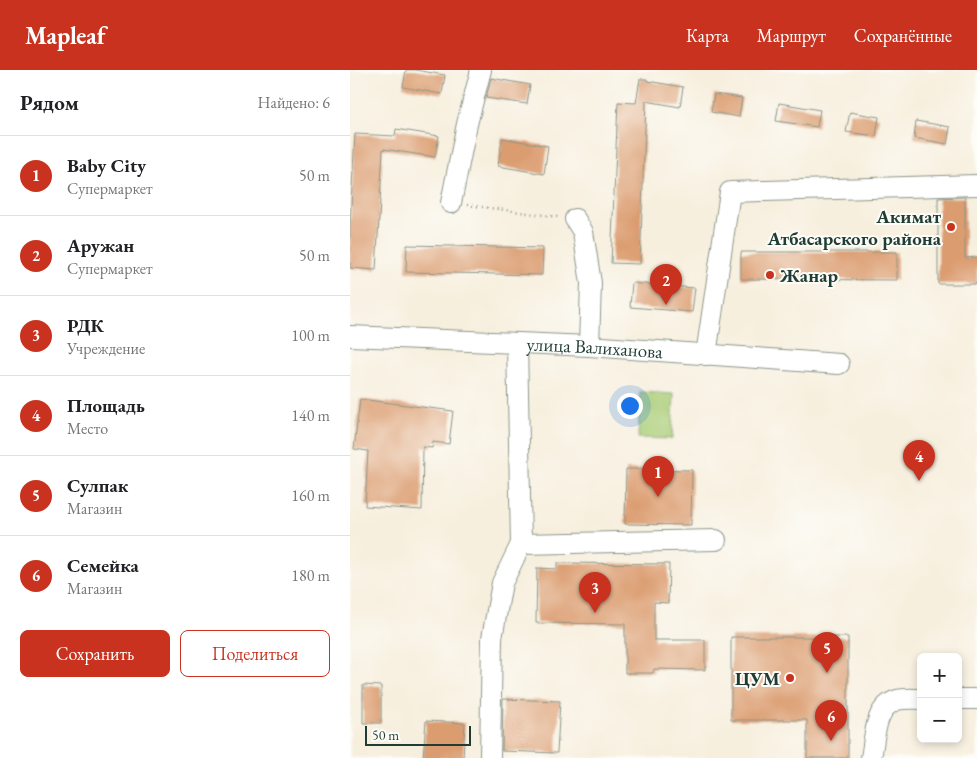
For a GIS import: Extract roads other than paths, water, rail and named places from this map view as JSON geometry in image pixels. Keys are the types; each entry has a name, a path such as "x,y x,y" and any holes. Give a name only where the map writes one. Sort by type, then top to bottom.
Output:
{"street":[{"path":"450,203 481,70"},
{"path":"706,355 730,192 977,185"},
{"path":"575,219 583,232 591,283 589,346"},
{"name":"улица Валиханова","path":"350,336 589,346 839,364"},
{"path":"490,758 492,638 502,583 521,544 517,343"},
{"path":"521,544 716,540"},
{"path":"871,758 879,716 888,704 899,700 917,699"},
{"path":"962,699 977,699"}],"place":[{"name":"Акимат Атбасарского района","path":"951,227"},
{"name":"Жанар","path":"770,275"},
{"name":"Аружан","path":"666,305"},
{"name":"Площадь","path":"919,481"},
{"name":"Baby City","path":"658,497"},
{"name":"РДК","path":"595,613"},
{"name":"Сулпак","path":"827,673"},
{"name":"ЦУМ","path":"790,678"},
{"name":"Семейка","path":"831,741"}]}
